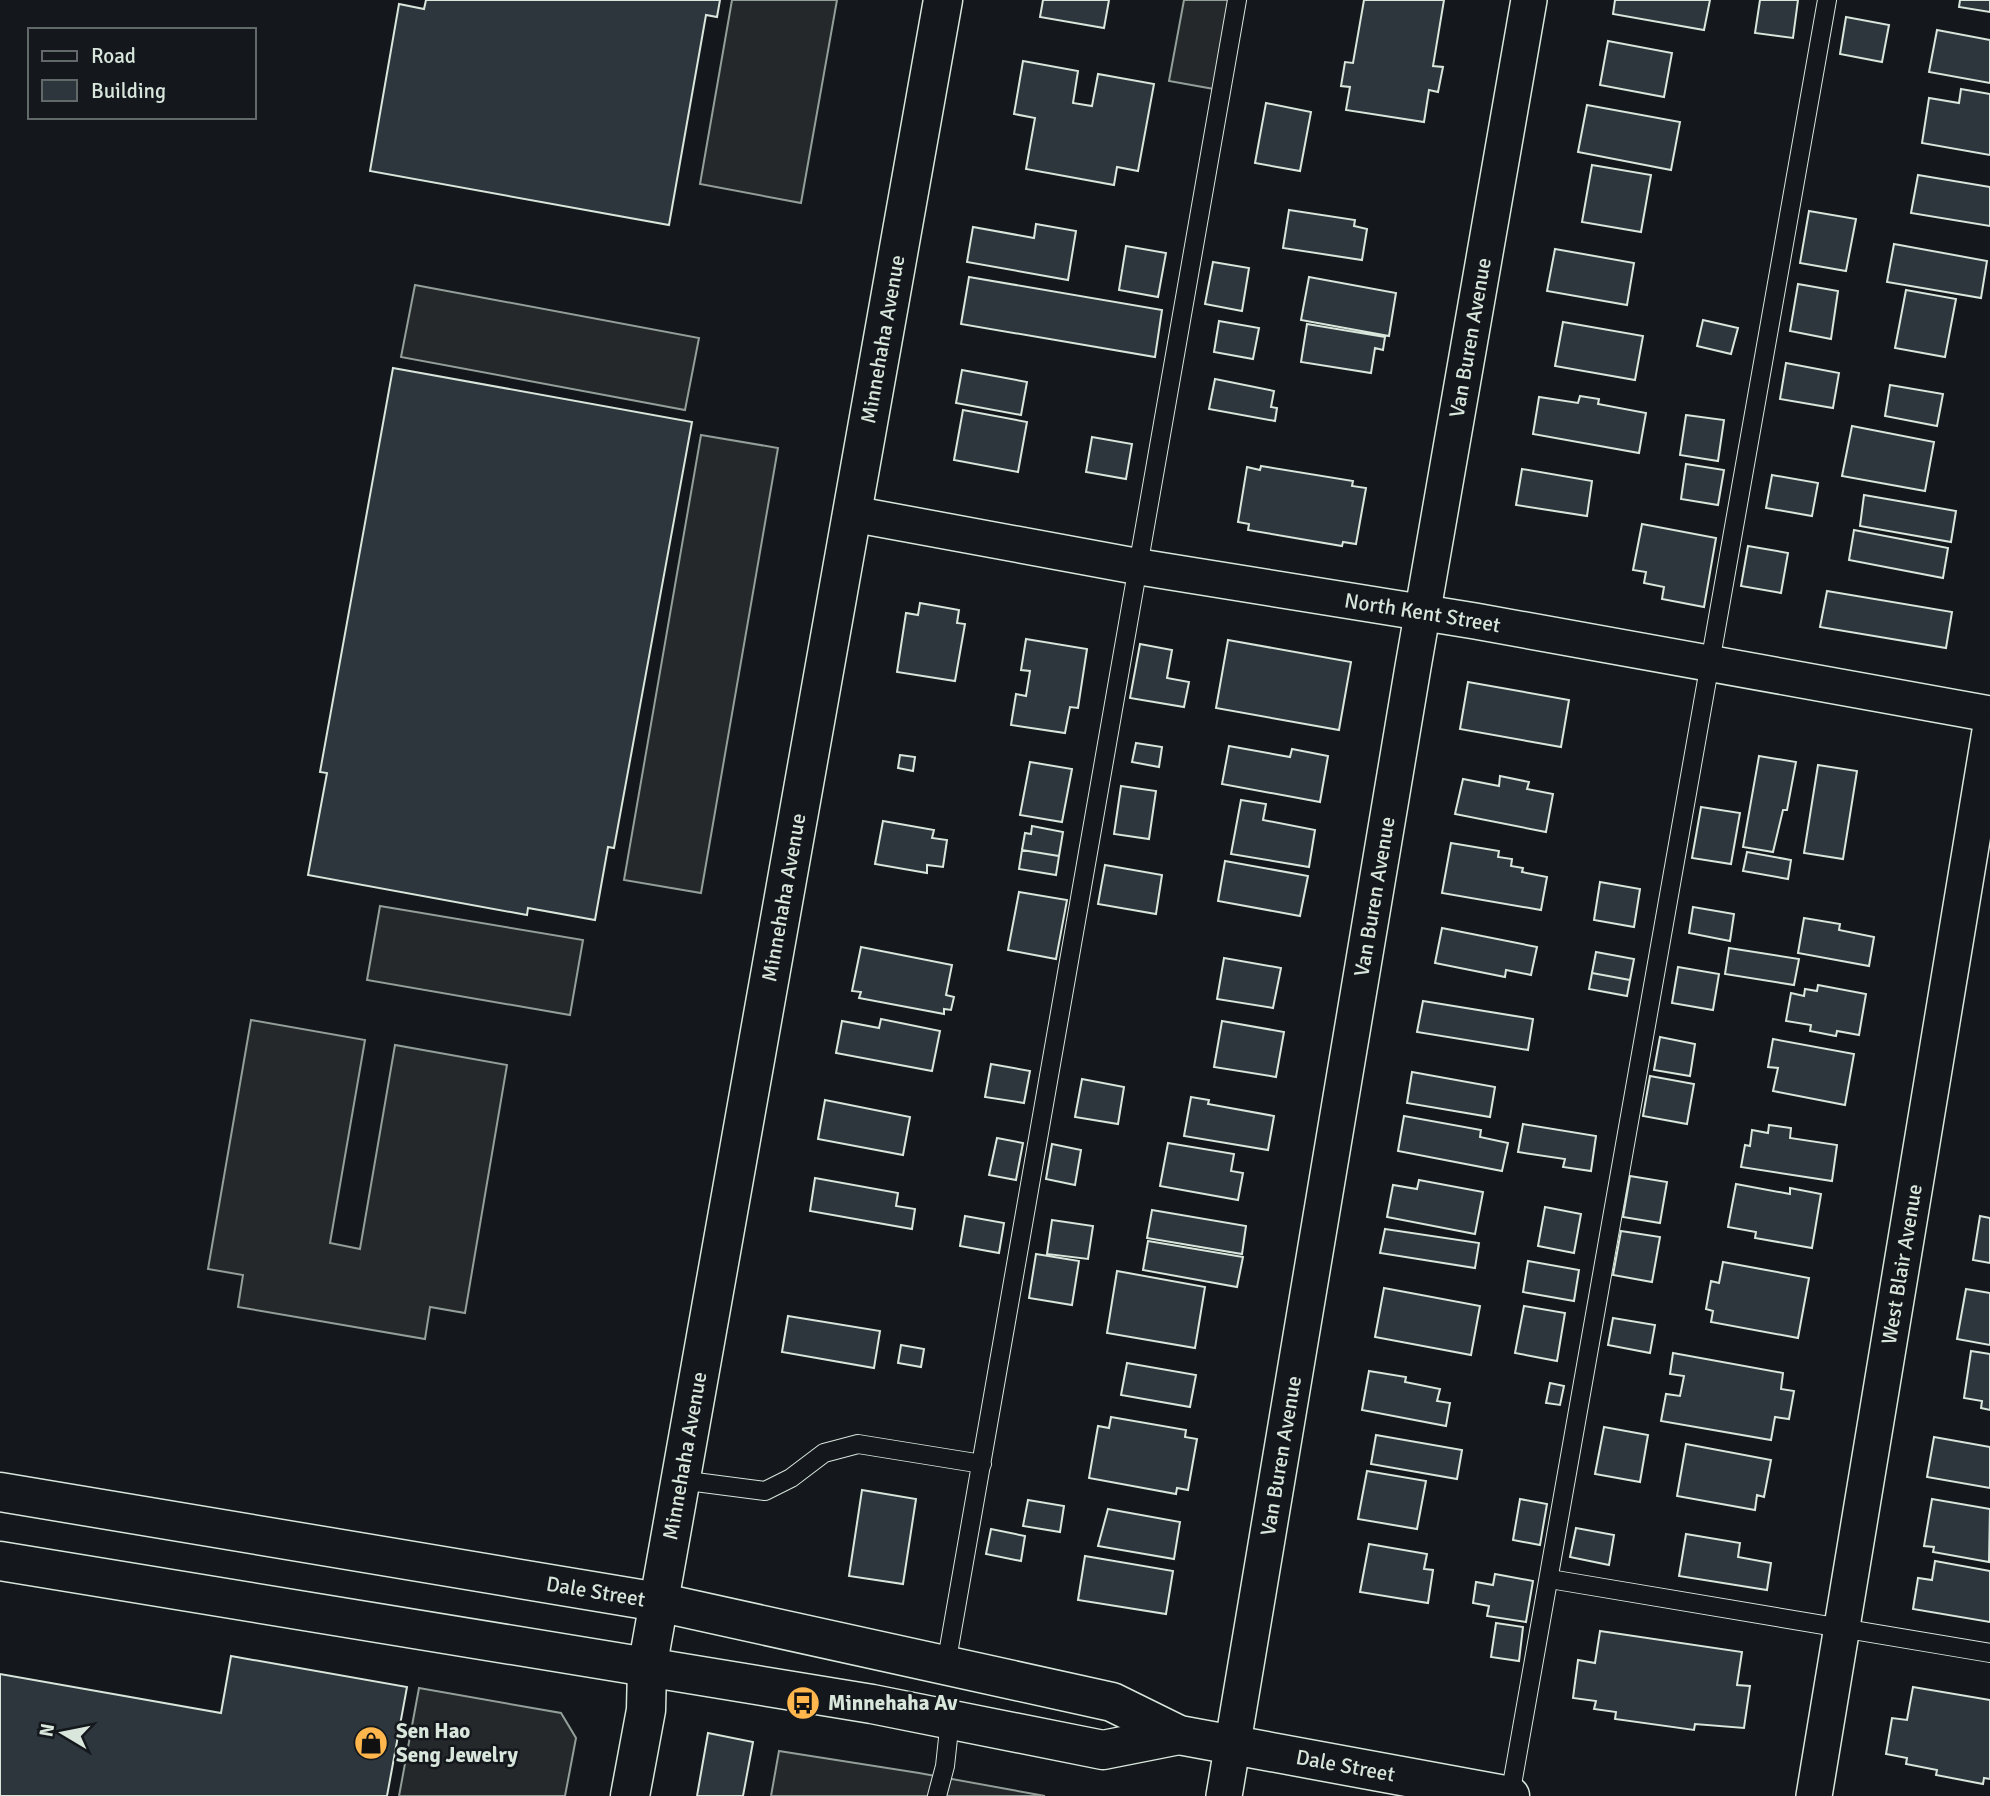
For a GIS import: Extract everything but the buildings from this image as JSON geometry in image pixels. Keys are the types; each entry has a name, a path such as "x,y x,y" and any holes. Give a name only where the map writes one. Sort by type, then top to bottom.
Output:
{"main road":[{"name":"Minnehaha Avenue","path":"631,1796 646,1710 646,1669 943,0"},
{"name":"Dale Street","path":"0,1492 658,1602 1112,1702 1179,1735 1510,1796"},
{"name":"Dale Street","path":"0,1561 872,1704 1103,1750 1179,1735"}],"street":[{"name":"Van Buren Avenue","path":"1224,1796 1529,0"},
{"name":"North Kent Street","path":"853,514 1140,567 1423,612 1990,714"},
{"name":"West Blair Avenue","path":"1814,1796 1990,731"}],"lane":[{"path":"946,1665 1237,0"},
{"path":"1510,1796 1550,1580 1707,663 1827,0"},
{"path":"680,1480 765,1490 791,1478 824,1453 858,1444 982,1464"},
{"path":"1550,1580 1990,1653"},
{"path":"937,1796 945,1766 950,1720"}],"shaded area":[{"path":"732,0 837,0 801,203 700,184"},
{"path":"1184,0 1230,0 1214,89 1169,81"},
{"path":"415,285 699,338 685,410 401,357"},
{"path":"701,435 778,448 701,893 624,880"},
{"path":"380,906 583,940 570,1015 367,980"},
{"path":"251,1020 365,1040 330,1243 360,1249 395,1045 507,1065 465,1313 430,1307 425,1339 238,1307 243,1275 208,1269"},
{"path":"419,1688 561,1713 576,1738 565,1796 399,1796"},
{"path":"779,1751 919,1773 1045,1796 771,1796"}],"place":[{"name":"Minnehaha Av","path":"803,1703"},
{"name":"Sen Hao Seng Jewelry","path":"371,1743"}]}
